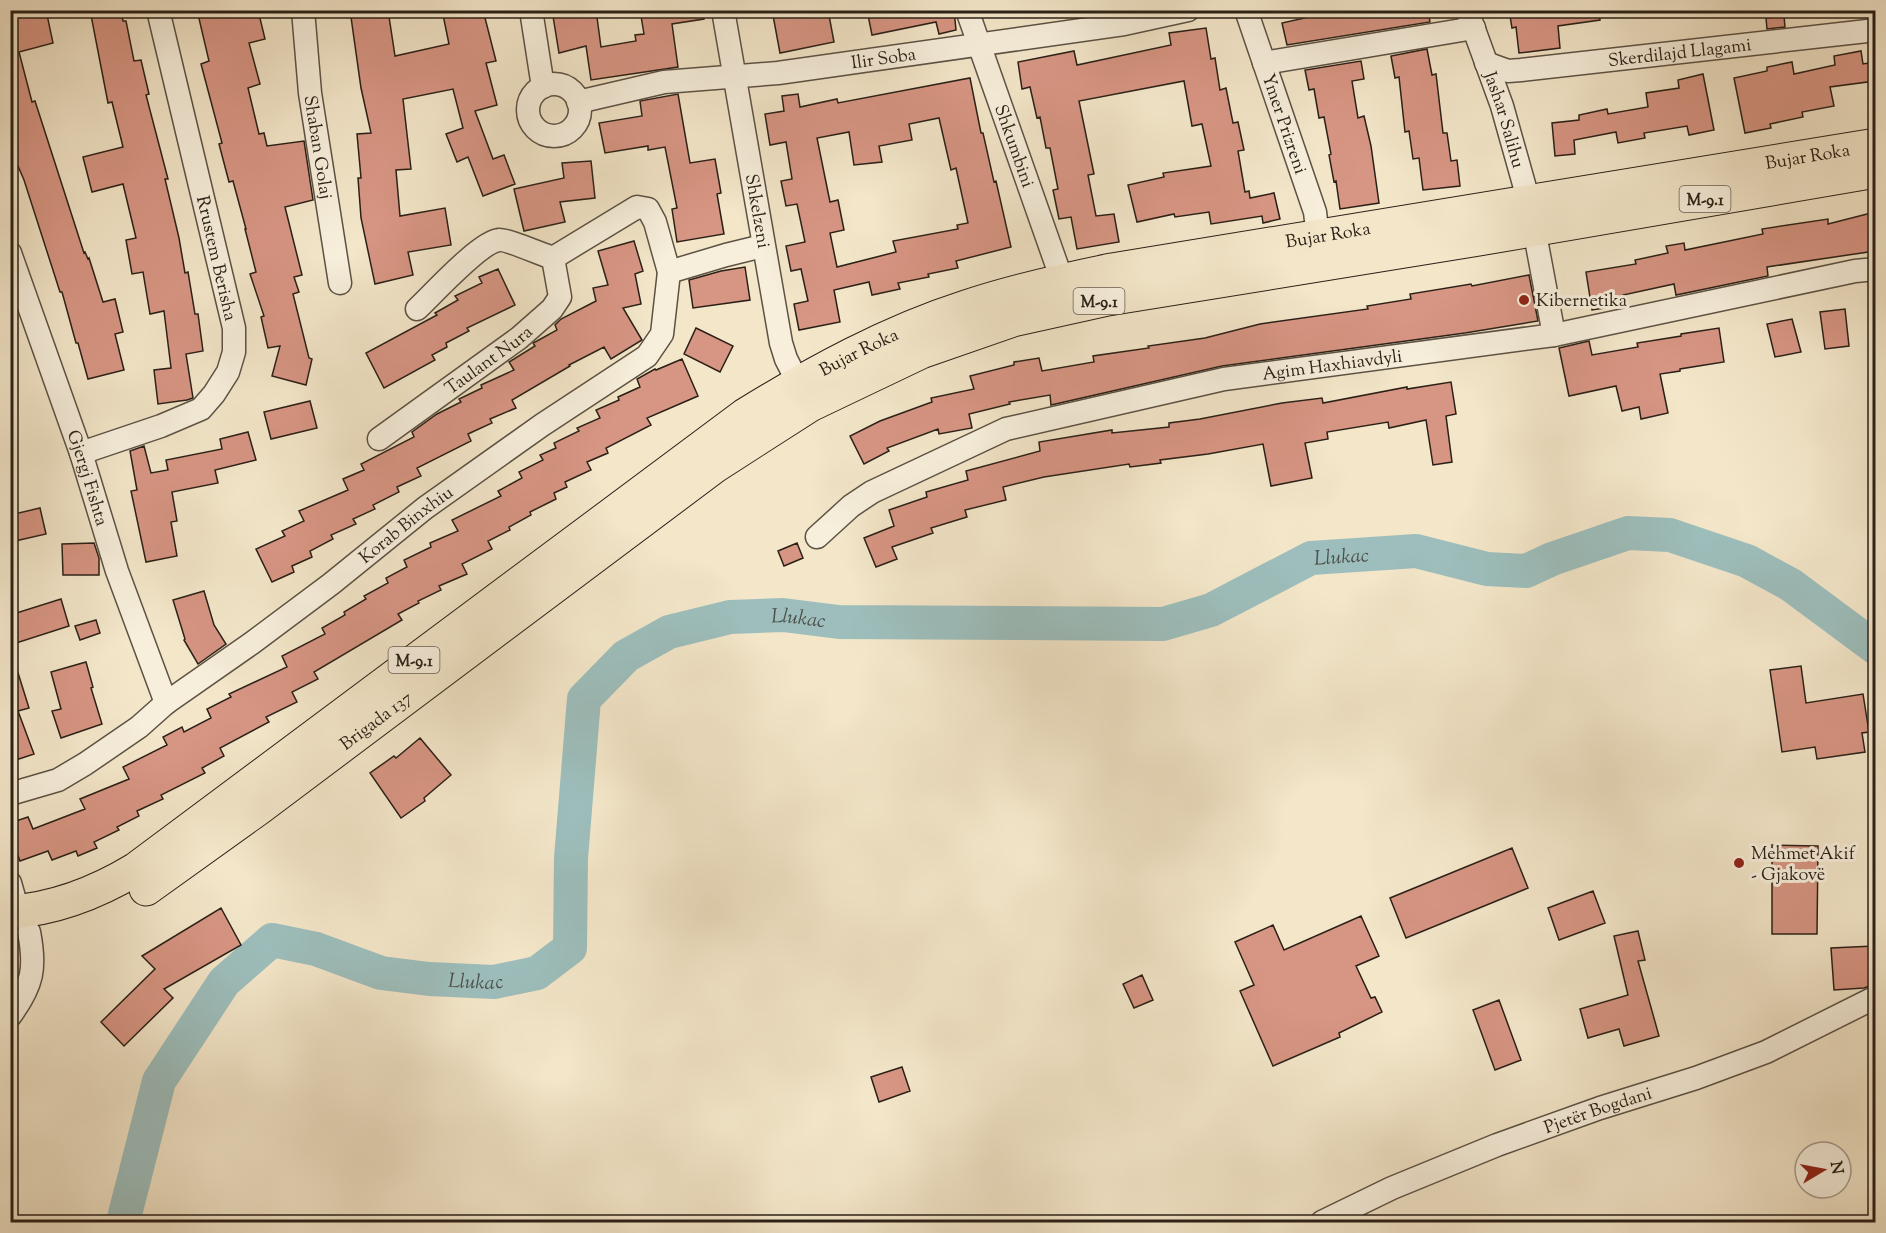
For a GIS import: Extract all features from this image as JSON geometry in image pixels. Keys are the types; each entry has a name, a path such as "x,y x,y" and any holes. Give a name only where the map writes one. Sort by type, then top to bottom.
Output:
{"main road":[{"name":"Bujar Roka","path":"804,394 994,326 1060,309 1875,145"},
{"name":"Bujar Roka","path":"804,394 851,354 916,325 983,302 1062,280 1318,237 1532,215 1875,171"},
{"name":"Brigada 137","path":"16,914 76,922 122,903 148,888 268,801 715,466 804,394"}],"street":[{"name":"Rrustem Berisha","path":"81,453 161,426 201,409 228,372 234,352 234,328 158,10"},
{"name":"Shaban Golaj","path":"303,10 310,93 340,283"},
{"path":"531,10 543,87"},
{"name":"Shkelzeni","path":"723,10 781,344 804,394"},
{"name":"Shkumbini","path":"967,10 1062,280"},
{"name":"Ilir Soba","path":"578,102 664,82 778,73 1124,24 1188,10"},
{"name":"Ymer Prizreni","path":"1246,10 1315,212 1318,237"},
{"path":"1264,63 1471,19"},
{"name":"Jashar Salihu","path":"1471,19 1502,106 1532,215"},
{"name":"Skerdilajd Llagami","path":"1486,63 1508,71 1521,70 1875,30"},
{"path":"555,84 565,86 574,93 578,102 579,117 574,126 561,135 546,134 534,125 529,110 533,95 543,87 555,84"},
{"path":"417,309 484,246 498,240 507,240 553,258 637,207 648,208 655,222 669,272 763,246"},
{"path":"1532,215 1554,335"},
{"name":"Gjergj Fishta","path":"10,254 81,453 117,571 166,703"},
{"name":"Taulant Nura","path":"379,439 519,338 552,309 560,297 553,258"},
{"name":"Agim Haxhiavdyli","path":"817,537 851,506 872,492 1006,429 1224,379 1554,335 1855,271 1875,269"},
{"name":"Korab Binxhiu","path":"10,794 58,780 139,727 166,703 252,644 322,591 425,508 542,425 647,357 662,334 669,272"},
{"path":"10,1016 31,977 34,958 16,914"},
{"name":"Pjetër Bogdani","path":"1322,1222 1392,1188 1497,1145 1766,1052 1875,997"}],"building":[{"path":"10,10 46,10 53,43 19,52 32,102 35,101 84,253 89,258 103,302 115,299 123,332 115,334 124,370 88,379 62,292 60,292 24,180 18,166 10,167"},
{"path":"90,10 121,10 123,21 126,21 134,61 141,60 149,94 146,95 168,179 165,179 185,273 188,272 195,314 198,314 203,351 186,354 193,398 187,400 158,404 154,370 171,368 164,311 150,314 143,272 132,274 126,240 136,238 123,184 92,192 83,157 123,147 112,102 108,103"},
{"path":"197,10 258,10 265,39 249,43 260,84 248,88 259,134 264,133 267,146 304,141 313,200 285,207 302,275 294,277 299,292 293,294 309,358 312,359 306,385 272,376 280,346 268,348 261,317 264,316 250,274 256,272 246,229 233,181 229,182 219,144 222,143 201,64 209,61"},
{"path":"350,10 388,10 395,56 449,44 442,10 483,10 496,61 486,63 497,105 475,111 493,159 504,155 515,184 483,196 468,157 457,162 446,134 463,128 453,89 403,99 411,169 396,170 400,216 445,208 451,245 408,252 413,275 375,284 361,218 358,178 361,178 357,134 371,133 361,88"},
{"path":"552,10 596,10 601,47 636,41 635,35 644,34 640,10 704,10 704,19 672,24 678,67 591,80 586,46 559,53"},
{"path":"772,10 828,10 834,42 780,53"},
{"path":"867,10 954,10 956,30 939,34 936,22 872,35"},
{"path":"1340,10 1428,10 1430,22 1287,45 1282,23"},
{"path":"1509,10 1599,10 1600,20 1558,26 1560,48 1519,53 1516,27 1512,28"},
{"path":"1784,16 1785,27 1767,29 1766,18"},
{"path":"1206,28 1211,59 1215,58 1220,90 1226,88 1233,123 1238,122 1244,150 1238,151 1245,192 1249,191 1250,198 1274,193 1280,219 1263,223 1262,216 1211,224 1209,212 1175,217 1174,214 1137,222 1128,185 1164,177 1163,173 1211,166 1202,124 1192,126 1184,81 1079,101 1094,174 1088,175 1096,216 1114,214 1119,242 1077,249 1071,217 1059,219 1053,190 1058,189 1050,148 1046,148 1040,117 1037,118 1030,87 1022,89 1018,62 1074,51 1077,65 1171,45 1169,33"},
{"path":"1427,49 1432,75 1436,74 1443,133 1447,133 1451,161 1457,160 1460,186 1423,190 1419,158 1413,159 1409,131 1405,132 1399,77 1395,78 1391,56"},
{"path":"1861,51 1863,64 1875,62 1875,81 1830,87 1834,106 1802,112 1803,117 1770,124 1771,128 1745,133 1734,78 1767,71 1767,67 1792,62 1794,74 1835,65 1834,56"},
{"path":"1361,61 1364,79 1352,81 1358,118 1364,116 1371,146 1379,203 1340,209 1324,117 1319,118 1314,89 1309,90 1305,70"},
{"path":"1703,74 1714,130 1689,135 1687,126 1644,133 1645,138 1618,143 1616,132 1574,140 1575,154 1555,156 1552,123 1579,120 1579,115 1607,109 1608,114 1648,107 1646,93 1679,88 1678,80"},
{"path":"970,78 981,133 983,133 994,182 996,181 1011,247 956,261 958,268 898,283 900,289 872,295 869,282 834,290 840,322 799,330 794,304 808,301 801,269 791,271 786,246 805,242 797,204 786,206 781,181 792,179 786,142 770,145 765,114 784,111 782,96 798,94 800,107 837,99 838,103","holes":["939,118 951,170 956,168 968,223 957,225 958,229 893,241 896,252 837,267 830,233 844,230 838,200 830,202 817,138 849,132 854,165 882,162 879,146 912,140 909,124"]},
{"path":"678,94 690,163 715,159 721,193 717,194 724,234 677,242 672,209 677,208 665,147 648,150 648,146 605,153 599,123 642,116 640,101"},
{"path":"591,161 595,198 560,202 565,222 524,231 514,189 564,178 562,163"},
{"path":"1875,212 1875,251 1767,267 1768,276 1676,295 1674,284 1623,295 1624,305 1592,310 1586,272 1636,264 1635,260 1668,253 1666,246 1684,243 1685,250 1763,234 1762,229 1828,219 1828,224"},
{"path":"634,241 643,271 635,274 641,304 623,308 642,340 611,359 604,347 569,365 512,400 516,408 490,419 492,423 468,434 471,441 417,468 421,476 397,487 399,492 373,505 375,509 353,519 356,524 331,535 333,539 310,551 312,557 292,566 294,572 272,582 256,549 285,536 282,531 304,521 299,511 348,490 343,479 364,470 361,464 414,437 412,432 437,414 461,402 459,399 482,388 481,385 514,370 509,362 535,346 533,343 557,330 555,325 561,319 596,301 593,288 608,285 598,251"},
{"path":"745,267 750,300 693,308 689,280"},
{"path":"498,269 515,305 467,328 469,331 446,343 447,347 432,355 435,360 384,388 366,353 437,315 435,313 458,300 455,296 482,283 479,277"},
{"path":"1529,275 1538,321 1222,366 1051,405 1050,395 1009,402 1010,404 969,414 972,428 939,434 938,429 887,448 889,451 864,464 850,436 880,421 932,402 931,398 974,389 970,376 1014,365 1014,362 1039,358 1042,371 1094,362 1093,356 1205,338 1260,324 1368,309 1367,306 1411,299 1410,294 1471,284 1472,286"},
{"path":"1845,309 1849,346 1825,349 1820,312"},
{"path":"1792,319 1801,352 1775,357 1767,324"},
{"path":"696,328 733,346 720,372 684,354"},
{"path":"1719,328 1724,362 1660,374 1668,413 1641,419 1639,407 1622,411 1616,386 1569,396 1559,348 1589,341 1592,355 1638,347 1637,343"},
{"path":"682,359 698,396 647,418 651,425 606,448 608,453 587,462 591,470 565,482 567,487 554,493 556,499 530,512 531,515 509,527 510,530 488,541 492,549 462,564 467,574 439,586 441,590 398,614 402,620 314,672 318,679 292,692 297,702 266,717 269,722 220,748 224,756 202,768 205,773 161,795 163,799 137,811 139,816 117,827 119,830 94,842 97,848 78,856 76,851 52,860 48,851 20,861 10,834 10,823 28,817 33,829 85,809 80,799 129,779 123,767 167,745 163,737 182,727 184,732 211,718 207,709 231,697 229,694 287,667 282,656 325,634 322,628 345,615 344,612 366,599 364,596 388,583 386,578 407,567 404,560 431,547 430,543 458,531 452,520 501,496 498,491 522,478 519,472 543,460 540,455 556,448 554,443 579,431 577,428 600,418 596,410 640,387 637,379 655,369"},
{"path":"1451,382 1456,414 1446,416 1452,462 1433,465 1426,420 1389,428 1388,422 1327,432 1328,439 1305,443 1312,478 1271,486 1263,444 1160,460 1161,463 1130,467 1129,464 1044,477 1003,487 1006,500 965,510 967,517 931,528 933,533 892,547 897,559 876,567 864,538 894,526 889,510 927,497 926,492 968,480 966,471 1040,451 1039,442 1112,430 1112,433 1169,427 1169,423 1282,403 1322,398 1323,403 1407,387 1407,389"},
{"path":"310,401 317,428 271,439 264,412"},
{"path":"248,432 256,460 215,470 218,483 172,492 177,521 171,522 177,556 146,562 131,491 137,490 130,451 144,446 151,473 168,470 166,460 222,449 220,439"},
{"path":"40,508 46,534 15,541 10,515"},
{"path":"94,543 99,558 99,575 63,575 62,544"},
{"path":"797,543 803,558 784,566 778,551"},
{"path":"204,591 214,625 226,644 198,664 184,640 173,600"},
{"path":"61,599 69,626 10,645 10,615"},
{"path":"96,620 100,633 80,640 75,626"},
{"path":"14,660 29,708 18,711 34,754 10,762 10,661"},
{"path":"86,662 102,724 61,738 52,711 61,709 51,672"},
{"path":"1801,666 1806,703 1863,694 1869,732 1862,733 1865,752 1817,759 1815,747 1782,752 1770,670"},
{"path":"420,738 451,775 424,798 425,801 401,818 370,773 394,756 396,758"},
{"path":"1772,845 1818,846 1817,934 1772,934"},
{"path":"1512,848 1528,888 1406,938 1390,898"},
{"path":"1593,891 1605,923 1559,940 1548,908"},
{"path":"221,908 241,945 164,989 173,998 124,1046 101,1022 155,969 142,956"},
{"path":"1361,916 1379,956 1356,966 1371,998 1375,997 1382,1012 1339,1033 1340,1037 1273,1066 1240,991 1254,985 1235,942 1273,925 1284,950"},
{"path":"1638,931 1645,960 1638,961 1659,1036 1624,1046 1619,1029 1588,1038 1580,1009 1628,995 1614,936"},
{"path":"1874,946 1875,984 1864,988 1834,990 1831,948"},
{"path":"1142,975 1153,1000 1134,1008 1123,984"},
{"path":"1499,1000 1521,1060 1495,1070 1473,1010"},
{"path":"902,1067 910,1091 879,1102 871,1077"}],"waterway":[{"name":"Llukac","path":"123,1222 159,1081 224,982 272,940 316,949 381,973 429,979 494,982 537,973 570,948 571,858 584,699 626,656 669,632 730,617 783,615 839,622 1163,624 1211,610 1311,558 1416,551 1487,569 1526,571 1552,559 1628,533 1670,535 1747,561 1791,585 1876,648"}],"place":[{"name":"Kibernetika","path":"1524,300"},
{"name":"Mehmet Akif - Gjakovë","path":"1739,863"}]}
